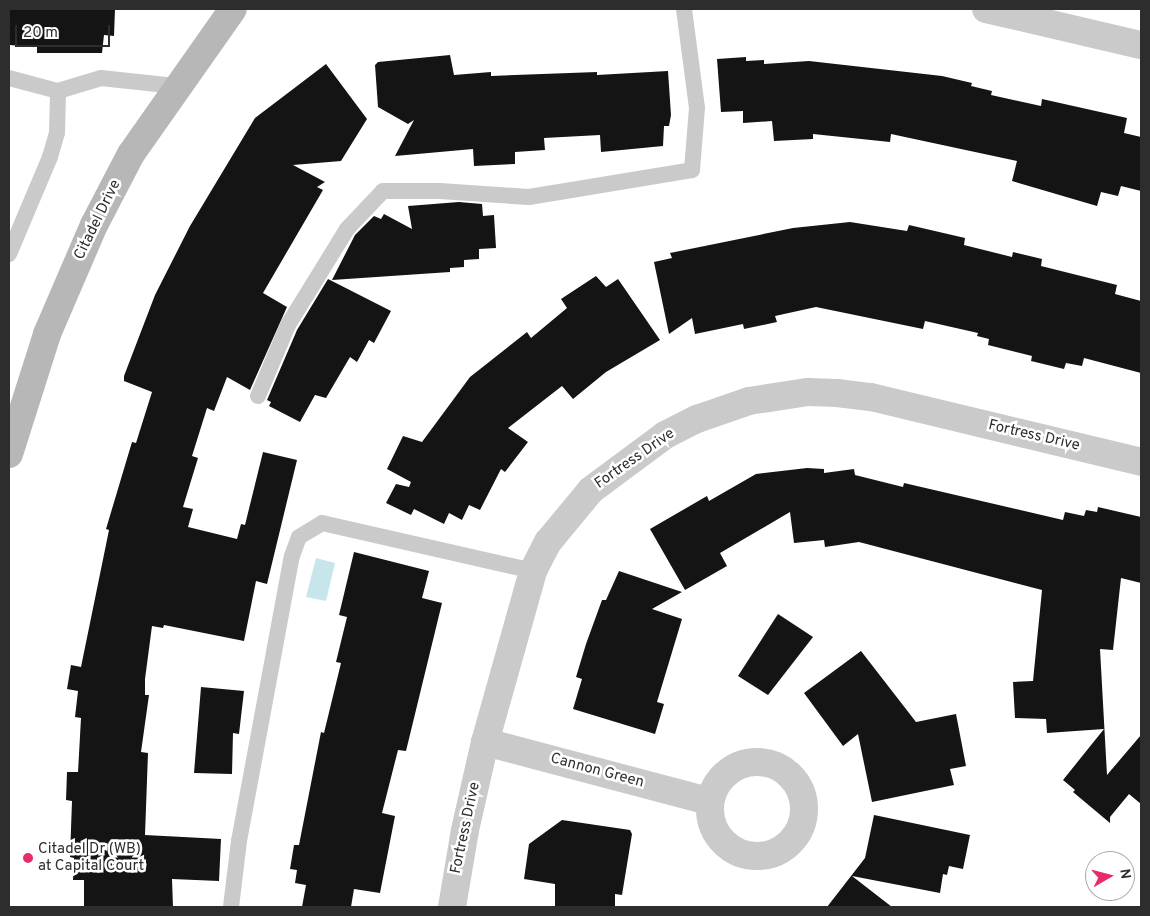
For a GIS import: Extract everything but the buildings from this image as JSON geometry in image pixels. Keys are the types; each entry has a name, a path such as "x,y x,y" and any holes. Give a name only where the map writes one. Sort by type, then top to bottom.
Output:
{"street":[{"name":"Citadel Drive","path":"9,454 47,334 94,225 131,154 176,86 233,9"},
{"path":"986,9 1141,45"},
{"name":"Fortress Drive","path":"452,907 461,850 485,742 534,571 548,542 591,490 642,450 697,419 778,394 808,392 871,397 1141,462"},
{"name":"Cannon Green","path":"485,742 708,801"}],"lane":[{"path":"258,396 288,325 347,229 383,191 440,191 529,197 692,170 697,108 684,9"},
{"path":"9,78 58,91 101,78 176,86"},
{"path":"9,254 50,157 57,133 58,91"},
{"path":"231,907 241,831 292,556 299,537 322,522 534,571"}],"water":[{"path":"316,558 335,563 326,601 306,597"}],"place":[{"name":"Citadel Dr (WB) at Capital Court","path":"28,858"}]}
